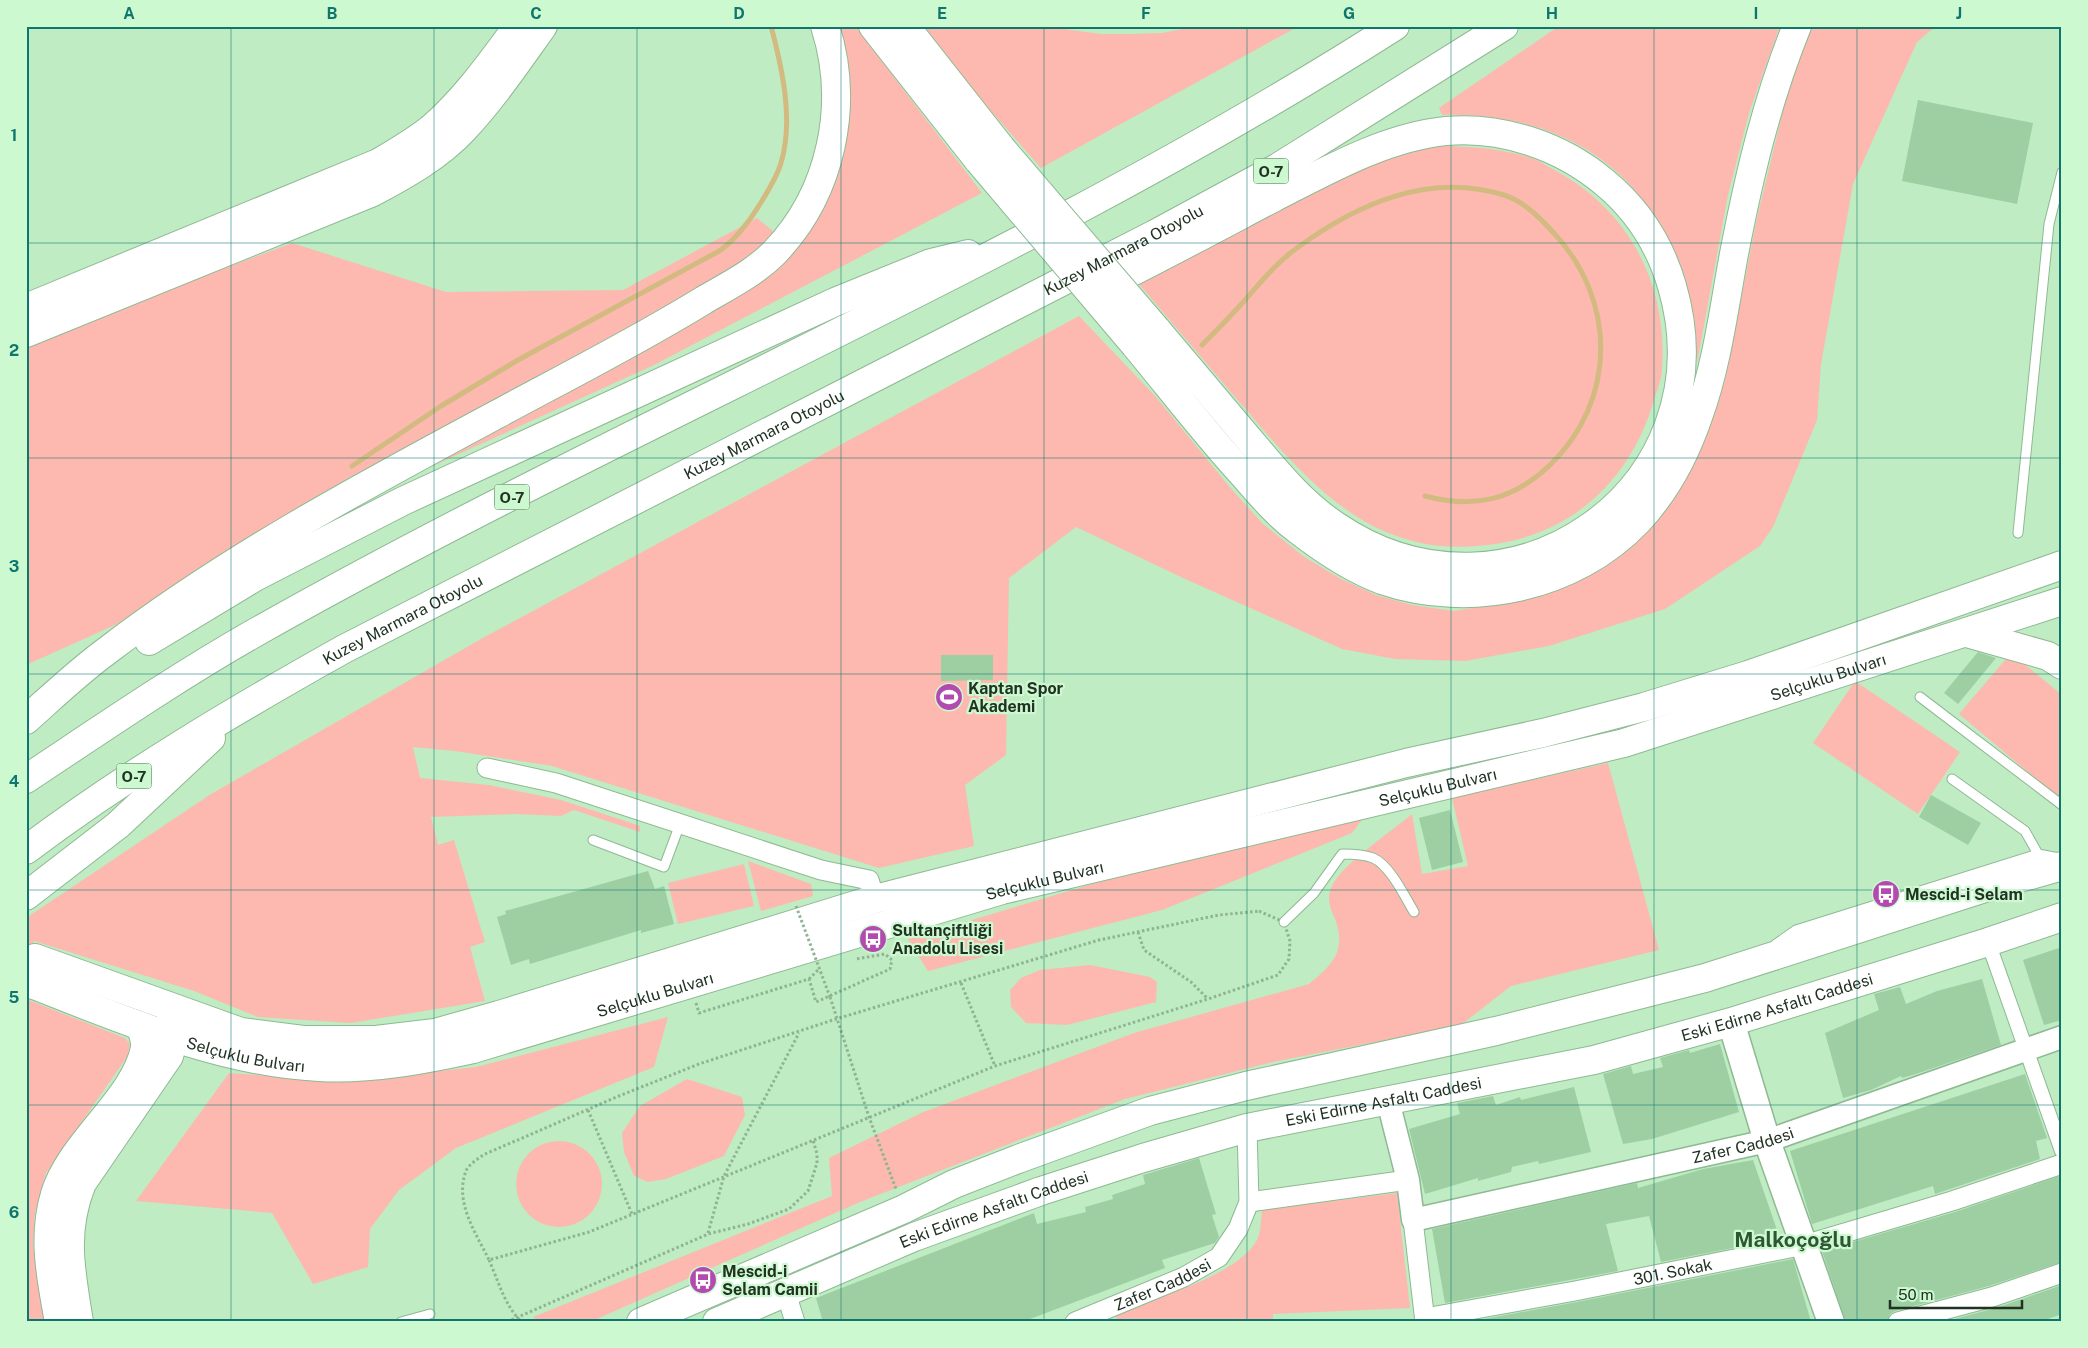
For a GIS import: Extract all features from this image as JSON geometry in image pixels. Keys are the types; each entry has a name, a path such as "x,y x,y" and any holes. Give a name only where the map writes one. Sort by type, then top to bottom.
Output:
{"main road":[{"path":"26,308 378,162 408,146 434,126 480,77 518,26"},
{"path":"26,333 373,192 402,176 431,157 463,130 505,79 543,26"},
{"path":"26,721 107,650 218,574 353,492 623,347 758,267 790,234 806,211 830,152 835,121 836,84 825,26"},
{"path":"873,26 990,155 1145,337 1311,506 1334,525 1360,541 1390,553 1445,567 1481,567 1504,564 1529,558 1560,546 1588,530 1612,510 1654,456 1670,419 1682,357 1677,304 1663,259 1641,220 1618,193 1593,172 1569,156 1513,136 1479,132 1448,131 1408,137 1317,176 1108,284 1029,300"},
{"path":"905,26 990,155"},
{"name":"O-7","path":"26,779 137,705 249,636 414,546 1013,243 1262,109 1395,26"},
{"name":"Kuzey Marmara Otoyolu","path":"26,850 170,751 244,705 415,612 1029,300 1277,168 1504,26"},
{"path":"1145,337 1222,451 1273,508 1296,528 1354,567 1383,580 1419,589 1455,594 1522,587 1560,574 1593,558 1638,520 1665,487 1685,450 1699,414 1710,375 1749,178 1767,111 1797,26"},
{"path":"26,721 97,673 255,577 403,500 835,302 932,263 1013,243"},
{"name":"Selçuklu Bulvarı","path":"31,970 162,1004 241,1032 303,1040 376,1040 436,1032 875,899 1397,765 1544,733 1644,707 1748,675 2062,565"},
{"name":"Selçuklu Bulvarı","path":"31,970 141,1026 174,1038 247,1057 319,1067 407,1063 472,1049 1002,890 1624,743 2062,601"},
{"path":"1967,633 2048,656 2062,665"},
{"path":"26,896 118,825 183,766 244,705"},
{"name":"Eski Edirne Asfaltı Caddesi","path":"641,1322 904,1209 954,1184 1018,1158 1150,1111 1264,1082 1496,1031 1705,978 1941,902 2050,860"},
{"name":"Eski Edirne Asfaltı Caddesi","path":"717,1322 914,1238 1041,1191 1247,1128 1388,1101 1513,1074 1594,1060 1731,1022 2062,917"},
{"path":"79,1322 70,1261 69,1231 73,1204 82,1183 161,1071 169,1056 174,1038 173,1024 162,1004"},
{"path":"1731,1022 1767,1141 1831,1322"},
{"path":"59,1322 48,1260 47,1237 56,1191 68,1165 116,1102 140,1065 145,1046 141,1026"}],"street":[{"path":"487,768 556,783 821,870 869,880 875,899"},
{"path":"1988,942 2062,1151"},
{"name":"Zafer Caddesi","path":"1414,1220 1767,1141 2062,1037"},
{"path":"1388,1101 1408,1180 1425,1320"},
{"name":"Zafer Caddesi","path":"1075,1322 1184,1277 1219,1257 1238,1229 1249,1202 1247,1128"},
{"name":"301. Sokak","path":"1425,1320 1804,1245 1952,1201 2062,1164"},
{"path":"1249,1202 1408,1180"},
{"path":"1898,1322 1992,1297 2062,1273"},
{"path":"786,1293 795,1322"}],"lane":[{"path":"2018,533 2049,224 2062,172"},
{"path":"1920,697 2062,804"},
{"path":"1952,779 2024,831 2050,860 2062,859"},
{"path":"593,840 664,867 680,824"},
{"path":"1284,922 1314,893 1342,854 1358,854 1375,858 1400,888 1414,912"},
{"path":"401,1322 430,1314"}],"path":[{"path":"796,906 830,997 869,1117 904,1209"},
{"path":"489,1260 589,1232 994,1066 1278,975 1289,959 1290,941 1284,922 1259,911 1219,916 1099,940 836,1019 699,1064 483,1155 466,1170 463,1185 464,1205 504,1294 516,1317 522,1322"},
{"path":"1138,932 1144,950 1191,982 1208,999"},
{"path":"690,983 699,1013 809,979 816,1002 890,970 892,960 886,954 851,960"},
{"path":"961,983 994,1066"},
{"path":"708,1234 724,1176 798,1033"},
{"path":"588,1110 632,1214"},
{"path":"507,1322 708,1234 748,1224 788,1209 808,1192 817,1163 817,1154 813,1140"}],"shaded area":[{"path":"839,26 855,26 982,193 654,365 428,468 473,439 730,298 823,201 842,160 849,124 850,84"},
{"path":"922,26 1042,26 1101,34 1132,34 1162,33 1197,26 1299,26 1041,168 953,68"},
{"path":"1559,26 1780,26 1749,113 1728,195 1697,363 1693,315 1685,283 1651,212 1624,178 1602,160 1578,145 1553,133 1526,124 1498,118 1442,115 1439,108"},
{"path":"1812,26 1936,26 1917,42 1853,184 1821,364 1817,420 1773,527 1760,546 1665,609 1549,646 1465,661 1395,659 1342,649 1183,578 1076,527 1009,578 1006,755 965,785 974,846 879,868 552,766 455,751 413,747 420,778 489,785 561,800 640,826 640,832 574,810 561,816 515,814 431,817 438,845 454,840 485,942 470,947 485,1001 351,1023 258,1017 194,991 34,941 26,965 26,918 211,794 481,639 1079,316 1156,397 1228,485 1262,523 1303,556 1341,579 1376,595 1412,605 1454,611 1516,601 1670,504 1696,461 1725,380 1757,218 1787,94"},
{"path":"1430,145 1483,148 1521,155 1540,162 1583,189 1605,208 1624,230 1639,254 1651,281 1658,309 1662,338 1660,381 1644,429 1630,455 1613,479 1593,499 1571,516 1545,530 1517,539 1487,545 1458,547 1430,545 1402,538 1375,527 1335,501 1316,486 1282,451 1139,284 1356,167"},
{"path":"757,218 774,232 745,262 460,424 350,477 115,625 26,665 26,348 191,281 292,243 446,292 623,290"},
{"path":"2011,653 2062,695 2061,800 1959,714"},
{"path":"1855,681 1960,752 1918,814 1813,743"},
{"path":"1608,763 1659,950 1511,986 1461,1025 1273,1062 1125,1099 860,1202 590,1322 540,1322 533,1317 832,1196 829,1158 921,1113 1134,1033 1309,984 1330,964 1338,949 1338,930 1329,899 1332,886 1346,868 1368,848 1412,814 1422,874 1468,866 1452,798"},
{"path":"1364,817 1352,833 1162,910 928,971 908,939 1129,873"},
{"path":"748,861 811,884 813,896 761,911"},
{"path":"744,864 754,906 678,924 668,883"},
{"path":"1090,965 1150,977 1157,982 1156,1002 1067,1025 1026,1023 1011,1007 1010,990 1021,978 1040,970"},
{"path":"26,999 125,1038 130,1044 127,1057 46,1173 35,1212 33,1245 44,1322 26,1322"},
{"path":"668,1017 654,1067 456,1148 399,1190 370,1229 368,1267 313,1284 272,1213 136,1201 229,1073 347,1081 476,1067"},
{"path":"687,1079 742,1097 745,1115 724,1156 666,1179 648,1182 634,1176 624,1152 622,1133 640,1106"},
{"path":"559,1141 575,1144 583,1148 595,1160 599,1168 602,1184 599,1200 595,1208 583,1220 575,1224 559,1227 543,1224 535,1220 523,1208 519,1200 516,1184 519,1168 523,1160 535,1148 543,1144"},
{"path":"1397,1193 1410,1308 1273,1314 1273,1322 1115,1322 1118,1312 1173,1293 1214,1275 1247,1253 1257,1240 1262,1210"}],"building":[{"path":"1918,100 2033,123 2017,204 1902,181"},
{"path":"1978,652 1996,658 1958,704 1944,693"},
{"path":"941,655 993,655 993,680 941,681"},
{"path":"1931,795 1981,823 1968,845 1919,817"},
{"path":"1450,810 1463,862 1432,870 1419,818"},
{"path":"648,871 655,889 664,886 674,924 641,933 641,930 530,964 529,959 511,965 497,917 506,914 505,911"},
{"path":"2062,947 2062,1020 2044,1025 2023,960"},
{"path":"1982,979 2001,1045 1916,1074 1902,1078 1901,1076 1871,1090 1843,1098 1825,1033 1879,1010 1874,994 1900,987 1906,1004 1937,991"},
{"path":"1720,1044 1739,1112 1652,1139 1623,1144 1603,1074 1631,1066 1633,1074 1663,1067 1660,1058 1689,1050 1690,1053"},
{"path":"2025,1074 2047,1138 2036,1141 2040,1159 1935,1194 1933,1186 1812,1224 1790,1151"},
{"path":"1574,1087 1591,1152 1539,1164 1538,1161 1512,1167 1511,1172 1478,1181 1478,1178 1425,1194 1409,1129 1460,1114 1457,1103 1493,1096 1496,1105 1520,1097 1521,1100"},
{"path":"1199,1158 1216,1214 1212,1215 1219,1237 1215,1243 1162,1260 1165,1268 1022,1322 823,1322 816,1298 1034,1213 1037,1224 1086,1212 1085,1207 1113,1199 1112,1195 1145,1184 1143,1175"},
{"path":"1753,1160 1779,1236 1763,1242 1661,1262 1649,1216 1606,1224 1618,1271 1445,1303 1432,1229 1637,1183 1638,1188 1703,1169"},
{"path":"2060,1176 2062,1262 1989,1286 1895,1311 1890,1314 1887,1322 1846,1322 1822,1251 1955,1212"},
{"path":"1793,1259 1811,1322 1468,1322 1577,1302"},
{"path":"2062,1285 2062,1314 2039,1322 1943,1322 1996,1308"}],"waterway":[{"path":"352,466 441,406 518,360 721,250 738,234 752,217 772,184 781,163 785,146 785,94 771,26"},
{"path":"1202,345 1270,272 1290,254 1320,232 1369,206 1395,196 1421,190 1448,187 1476,189 1504,195 1524,205 1552,231 1573,258 1589,287 1598,318 1601,349 1597,381 1588,411 1572,440 1549,466 1521,487 1492,499 1476,501 1460,502 1425,496"}],"place":[{"name":"Kaptan Spor Akademi","path":"949,697"},
{"name":"Mescid-i Selam","path":"1886,894"},
{"name":"Sultançiftliği Anadolu Lisesi","path":"873,939"},
{"name":"Mescid-i Selam Camii","path":"703,1280"}],"district":[{"name":"Malkoçoğlu","path":"1793,1239"}]}
